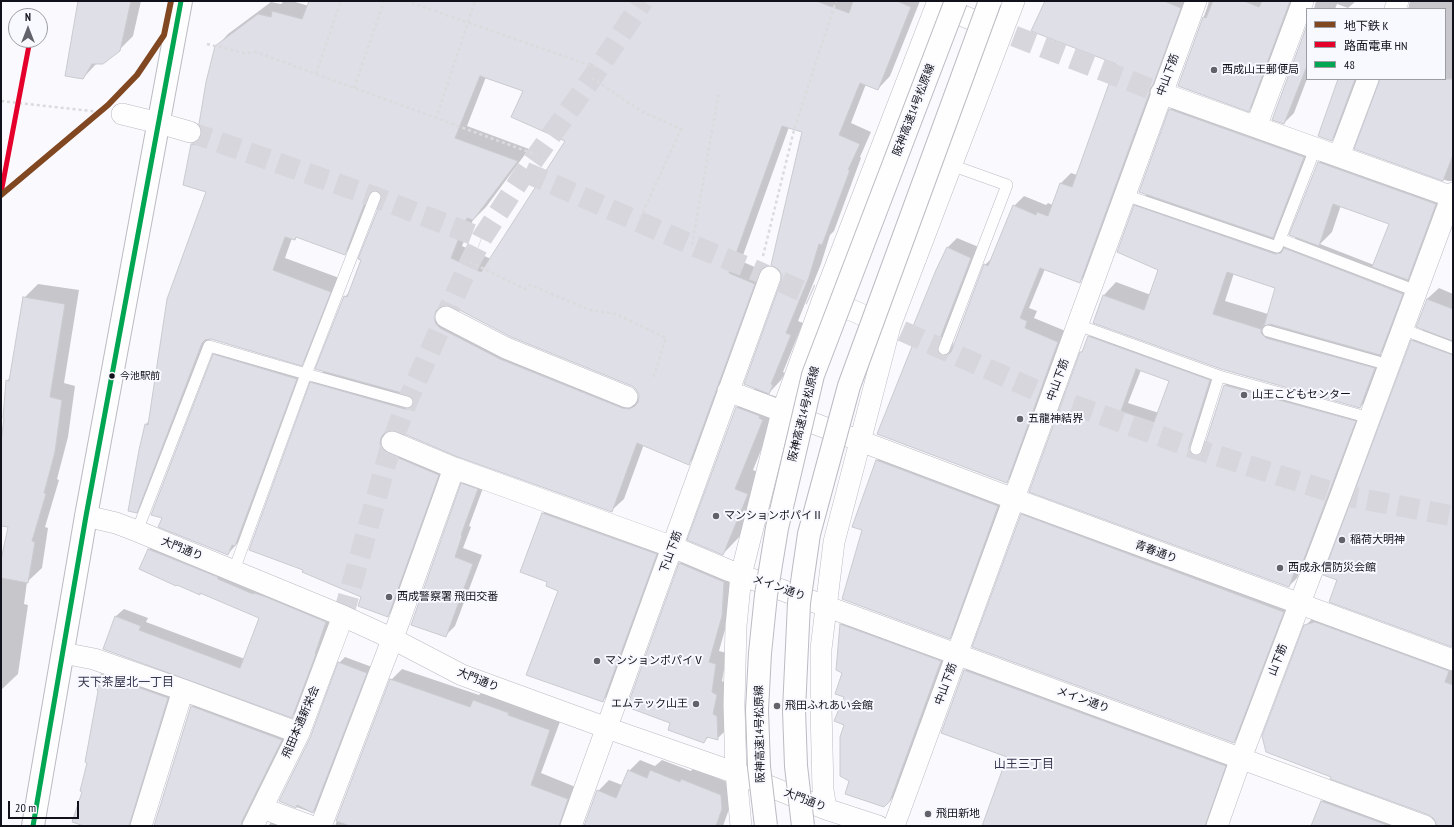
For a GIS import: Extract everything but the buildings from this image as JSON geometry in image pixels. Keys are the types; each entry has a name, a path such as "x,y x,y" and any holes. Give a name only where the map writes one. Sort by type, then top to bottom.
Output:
{"main road":[{"path":"33,826 86,516 181,1"},
{"path":"803,826 796,766 794,710 799,603 809,534 849,386 990,1"},
{"name":"阪神高速14号松原線","path":"766,826 759,767 757,710 760,653 766,595 777,528 813,375 947,4"}],"street":[{"path":"826,809 823,790 821,649 834,542 890,326 1014,1"},
{"name":"中山下筋","path":"894,826 1196,1"},
{"path":"1256,127 1303,1"},
{"path":"736,823 734,705 736,626 741,574 782,412 823,299 947,4 990,27"},
{"path":"1339,156 1368,80"},
{"path":"1162,93 1315,149 1453,195"},
{"path":"122,114 190,132"},
{"name":"山下筋","path":"1217,826 1241,758 1453,195"},
{"name":"下山下筋","path":"571,826 770,277"},
{"path":"835,303 879,322"},
{"path":"446,316 506,348 627,397"},
{"name":"青春通り","path":"728,391 1014,499 1453,660"},
{"name":"メイン通り","path":"392,442 454,468 673,547 741,574 1425,826"},
{"path":"322,826 393,638 454,468"},
{"name":"大門通り","path":"86,516 137,530 343,616 393,638 462,675 736,773 826,809 878,826"},
{"name":"飛田本通新栄会","path":"257,817 299,733 343,616"},
{"path":"63,653 94,659 299,733"},
{"path":"141,826 183,690"},
{"path":"257,817 311,826"}],"lane":[{"path":"1125,195 1277,247 1315,149"},
{"path":"944,349 1007,185 951,165"},
{"path":"234,570 306,374 375,197"},
{"path":"1280,239 1416,291"},
{"path":"1078,325 1219,376 1370,418"},
{"path":"1402,330 1453,348"},
{"path":"1268,331 1389,365"},
{"path":"137,530 210,346 407,402"},
{"path":"1196,449 1219,376"}],"path":[{"path":"316,74 341,1"},
{"path":"354,88 384,1"},
{"path":"406,1 598,68"},
{"path":"436,119 476,1"},
{"path":"762,257 794,130 836,1"},
{"path":"207,44 244,53 256,52 537,155"},
{"path":"592,78 641,111 681,129 639,221"},
{"path":"692,245 719,92"},
{"path":"1,100 122,114"},
{"path":"470,262 525,289 530,285 590,310 616,314 666,338 652,379"}],"tunnel":[{"path":"343,616 392,442 407,402 470,262 482,238 525,172 592,78 643,1"},
{"path":"1014,36 1161,93"},
{"path":"190,132 375,197 482,238"},
{"path":"525,172 811,295"},
{"path":"902,331 1051,397 1196,449 1341,495 1453,516"}],"metro line":[{"name":"K","path":"1,195 108,105 137,75 164,35 171,1"}],"tram line":[{"name":"HN","path":"1,193 28,48"}],"transit line":[{"name":"48","path":"33,826 86,516 181,1"}],"place":[{"name":"西成山王郵便局","path":"1214,70"},
{"name":"今池駅前","path":"112,376"},
{"name":"山王こどもセンター","path":"1244,395"},
{"name":"五龍神結界","path":"1020,419"},
{"name":"マンションポパイⅡ","path":"716,516"},
{"name":"稲荷大明神","path":"1342,540"},
{"name":"西成永信防災会館","path":"1280,568"},
{"name":"西成警察署 飛田交番","path":"389,597"},
{"name":"マンションポパイⅤ","path":"597,661"},
{"name":"エムテック山王","path":"696,704"},
{"name":"飛田ふれあい会館","path":"777,706"},
{"name":"飛田新地","path":"928,814"}],"district":[{"name":"天下茶屋北一丁目","path":"126,683"},
{"name":"山王三丁目","path":"1024,765"}]}
